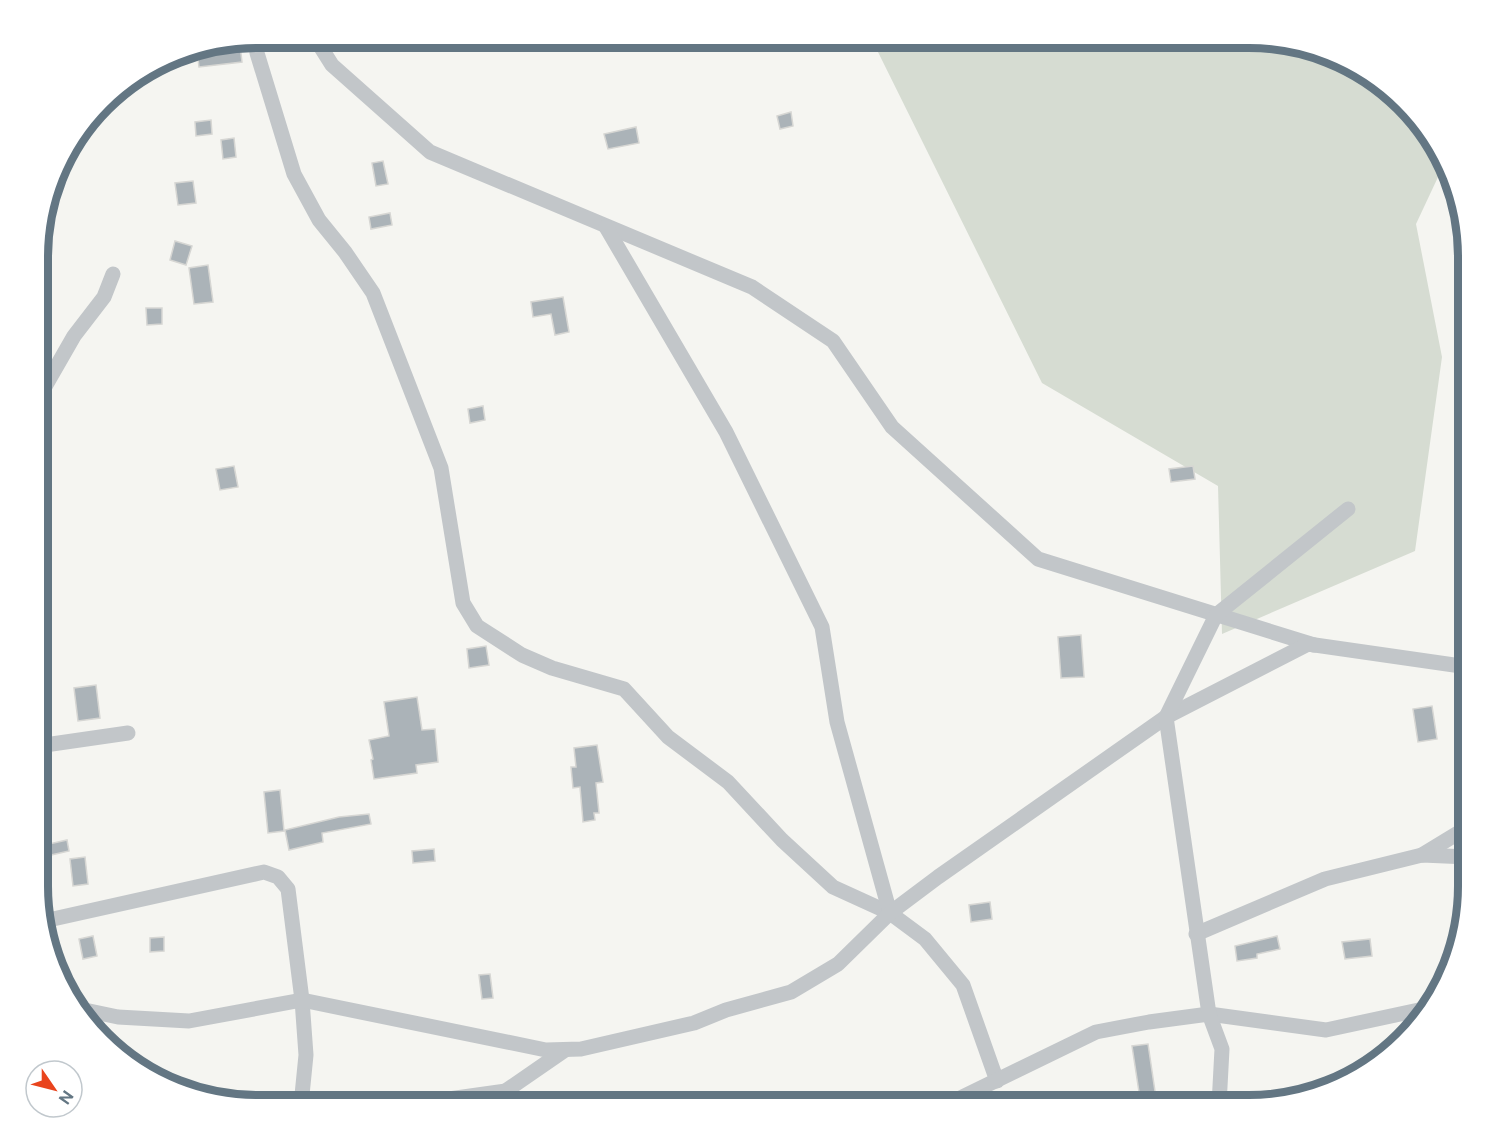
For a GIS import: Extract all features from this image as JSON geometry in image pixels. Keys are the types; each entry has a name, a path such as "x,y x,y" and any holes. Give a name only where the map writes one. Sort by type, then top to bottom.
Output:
{"street":[{"path":"256,48 294,174 319,220 345,252 372,293 441,468 463,603 477,626 522,655 552,668 624,689 668,737 728,782 782,840 833,887 890,913 925,939 963,986 997,1081"},
{"path":"321,48 332,65 430,152 752,287 833,341 892,427 1038,559 1308,644 1458,665"},
{"path":"606,227 726,432 822,627 837,722 890,913"},
{"path":"48,381 74,336 104,297 113,274"},
{"path":"1220,1095 1222,1049 1209,1014 1166,717 1216,615 1348,509"},
{"path":"90,1011 118,1017 189,1021 302,1000 546,1050 581,1049 694,1023 726,1010 791,992 838,964 890,913 1166,717 1308,644"},
{"path":"48,745 128,733"},
{"path":"1422,855 1458,833"},
{"path":"1196,934 1325,879 1422,855 1458,857"},
{"path":"51,919 264,872 278,877 288,889 302,1000 306,1055 302,1095"},
{"path":"967,1095 1096,1032 1149,1022 1209,1014 1326,1030 1417,1010"},
{"path":"501,1095 565,1050"},
{"path":"477,1095 506,1091"}],"shaded area":[{"path":"877,48 1262,48 1303,55 1329,64 1376,91 1397,109 1415,130 1440,173 1416,224 1442,357 1415,551 1222,634 1218,486 1042,383"}],"building":[{"path":"240,49 242,62 199,67 198,57"},
{"path":"791,112 793,126 780,129 777,116"},
{"path":"211,120 212,134 196,136 195,122"},
{"path":"636,127 639,143 608,149 604,134"},
{"path":"234,138 236,157 223,159 221,140"},
{"path":"383,161 388,184 376,186 372,163"},
{"path":"193,181 196,203 178,205 175,183"},
{"path":"390,213 392,225 371,229 369,217"},
{"path":"175,241 192,246 186,265 170,260"},
{"path":"208,265 213,302 194,304 189,268"},
{"path":"563,297 569,332 555,335 551,314 533,317 531,302"},
{"path":"146,308 162,308 162,324 147,325"},
{"path":"483,406 485,420 470,423 468,409"},
{"path":"234,466 238,487 220,490 216,469"},
{"path":"1193,466 1195,479 1171,482 1169,469"},
{"path":"1081,635 1084,677 1061,678 1058,637"},
{"path":"486,646 489,665 469,668 467,649"},
{"path":"96,685 100,718 78,721 74,688"},
{"path":"417,697 422,730 435,729 438,762 416,765 417,773 374,779 369,740 389,736 384,702"},
{"path":"1432,706 1437,739 1418,742 1413,709"},
{"path":"597,745 603,782 596,783 599,813 594,813 595,820 583,822 580,787 573,788 571,767 576,767 574,748"},
{"path":"280,790 284,831 268,833 264,792"},
{"path":"369,814 371,824 322,833 323,842 289,850 285,830 339,817"},
{"path":"67,840 69,851 51,855 49,844"},
{"path":"434,849 435,861 413,863 412,851"},
{"path":"85,857 88,884 73,886 70,859"},
{"path":"990,902 992,919 971,922 969,905"},
{"path":"93,936 97,956 83,959 79,939"},
{"path":"1277,936 1280,949 1257,954 1257,958 1237,961 1235,946"},
{"path":"164,937 164,951 150,952 150,938"},
{"path":"1370,939 1372,956 1345,959 1342,942"},
{"path":"490,974 493,998 482,999 479,975"},
{"path":"1148,1044 1156,1095 1139,1095 1132,1046"}]}
